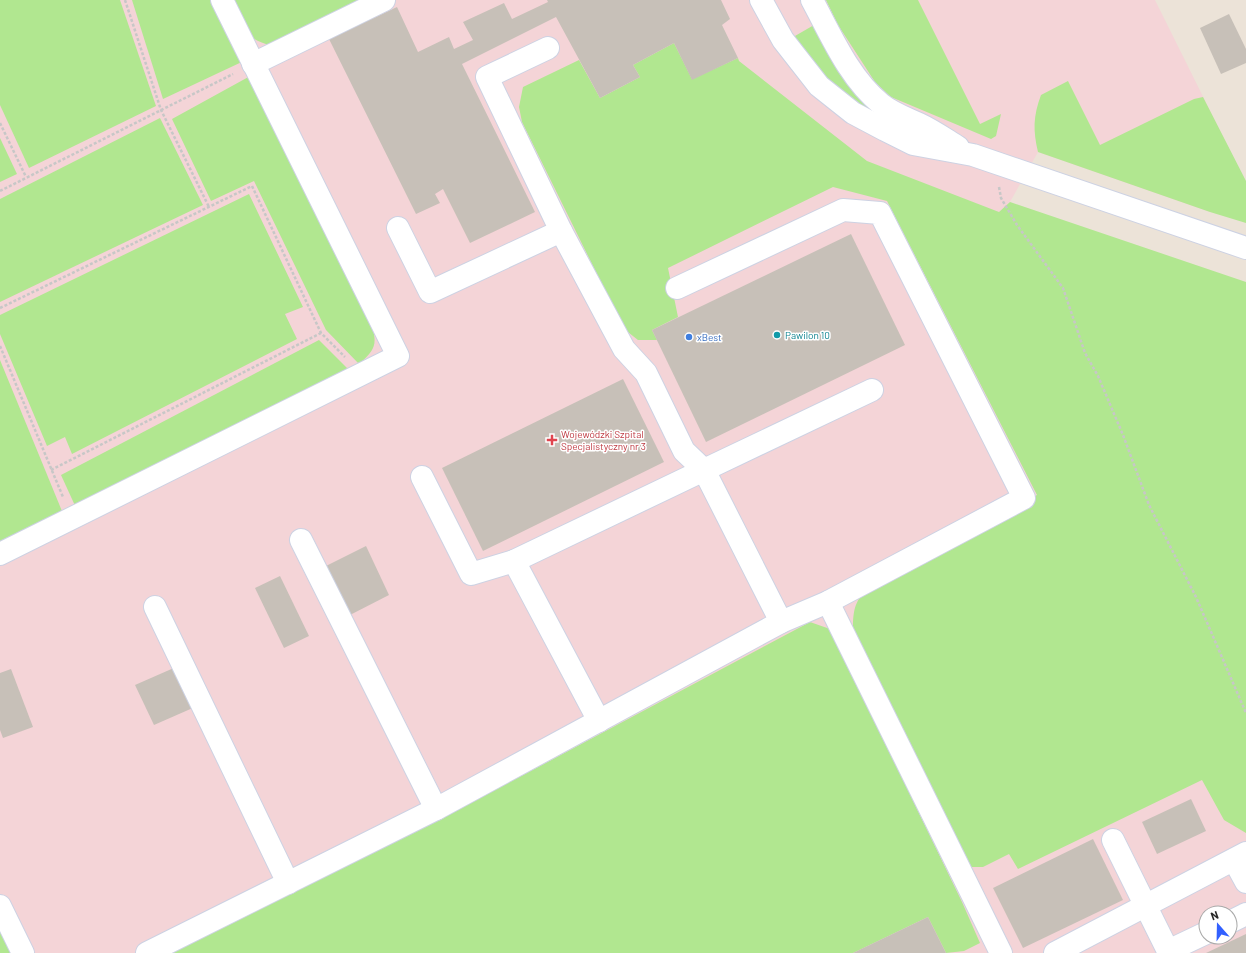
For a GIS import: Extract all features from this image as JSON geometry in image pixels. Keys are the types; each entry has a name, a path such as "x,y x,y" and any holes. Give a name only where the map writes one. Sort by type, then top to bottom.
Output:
{"lane":[{"path":"0,554 398,356 222,0"},
{"path":"254,64 384,0"},
{"path":"761,0 783,40 800,64 819,86 853,113 913,144 973,155 1246,248"},
{"path":"812,0 847,63 860,82 881,105 895,114 920,124 973,155"},
{"path":"548,48 487,77 561,231 624,349 646,373 684,451 704,470 781,622"},
{"path":"148,953 436,810 781,622 828,602 1024,498 880,213 842,210 677,288"},
{"path":"398,228 430,292 561,231"},
{"path":"422,477 471,574 514,561 872,390"},
{"path":"301,540 436,810"},
{"path":"514,561 599,721"},
{"path":"828,602 1001,953"},
{"path":"155,607 288,883"},
{"path":"1113,840 1169,952 1198,937"},
{"path":"1055,953 1240,856 1246,882"},
{"path":"0,906 23,953"}],"path":[{"path":"125,0 161,110 209,207"},
{"path":"0,191 254,64"},
{"path":"0,123 26,177"},
{"path":"1001,165 999,188 1001,198 1025,238 1063,288 1085,353 1098,376 1124,435 1149,505 1196,597 1246,713"},
{"path":"0,308 252,186 321,333 363,374"},
{"path":"51,470 321,333"},
{"path":"0,346 72,518"}],"shaded area":[{"name":"Wojewódzki Szpital Specjalistyczny nr 3","path":"0,0 1155,0 1245,181 1210,212 1038,152 1010,202 999,213 1246,747 1246,953 14,953 0,925"}],"green space":[{"path":"0,0 120,0 156,106 29,168 0,105"},
{"path":"132,0 214,0 246,60 163,99"},
{"path":"231,0 366,0 272,46 262,43 248,35 241,24"},
{"path":"826,0 918,0 980,124 1001,114 996,136 991,139 891,97 875,82 838,25"},
{"path":"814,25 923,137 851,103 808,59 797,46 795,36"},
{"path":"674,43 692,79 738,58 739,61 867,161 999,212 1010,202 1246,282 1246,833 1224,820 1202,780 1018,869 1009,854 983,867 968,867 853,627 854,613 859,598 872,584 1037,495 887,201 833,187 668,268 678,317 652,330 657,340 638,340 624,329 522,122 519,107 523,87 579,60 600,98 640,77 633,65"},
{"path":"252,75 371,321 375,340 374,345 369,354 359,364 326,330 254,181 211,201 172,119"},
{"path":"1068,81 1100,145 1194,99 1203,97 1246,181 1246,223 1210,212 1038,152 1035,137 1035,117 1041,95"},
{"path":"160,118 203,205 0,302 0,199"},
{"path":"0,138 17,174 0,182"},
{"path":"249,194 303,307 285,314 297,339 72,454 65,437 47,446 0,334 0,315"},
{"path":"319,340 350,371 77,510 61,475"},
{"path":"0,360 64,516 0,548"},
{"path":"810,622 830,629 962,902 980,943 964,951 946,953 928,917 853,953 165,953 465,806"},
{"path":"0,925 14,953 0,953"}],"building":[{"path":"547,0 721,0 730,19 722,25 738,58 692,80 674,43 633,65 640,77 600,98 556,17 462,64 535,212 470,243 443,189 435,194 440,203 416,214 329,39 397,7 418,52 449,37 454,49 473,40 463,22 504,3 512,19 548,2"},
{"path":"1229,14 1246,49 1246,63 1221,74 1200,28"},
{"name":"Pawilon 10","path":"851,234 905,345 706,442 652,330"},
{"path":"623,379 664,462 483,551 442,468"},
{"path":"366,546 389,595 348,616 324,567"},
{"path":"280,576 309,636 284,648 255,588"},
{"path":"176,667 195,707 154,725 135,685"},
{"path":"11,669 33,727 3,738 0,730 0,673"},
{"path":"1191,799 1206,831 1157,854 1142,822"},
{"path":"1093,839 1123,900 1023,948 993,888"},
{"path":"928,917 946,953 853,953"},
{"path":"1246,934 1246,953 1206,953 1223,945 1238,945 1238,938"}],"place":[{"name":"Pawilon 10","path":"777,335"},
{"name":"xBest","path":"689,337"},
{"name":"Wojewódzki Szpital Specjalistyczny nr 3","path":"552,440"}]}
